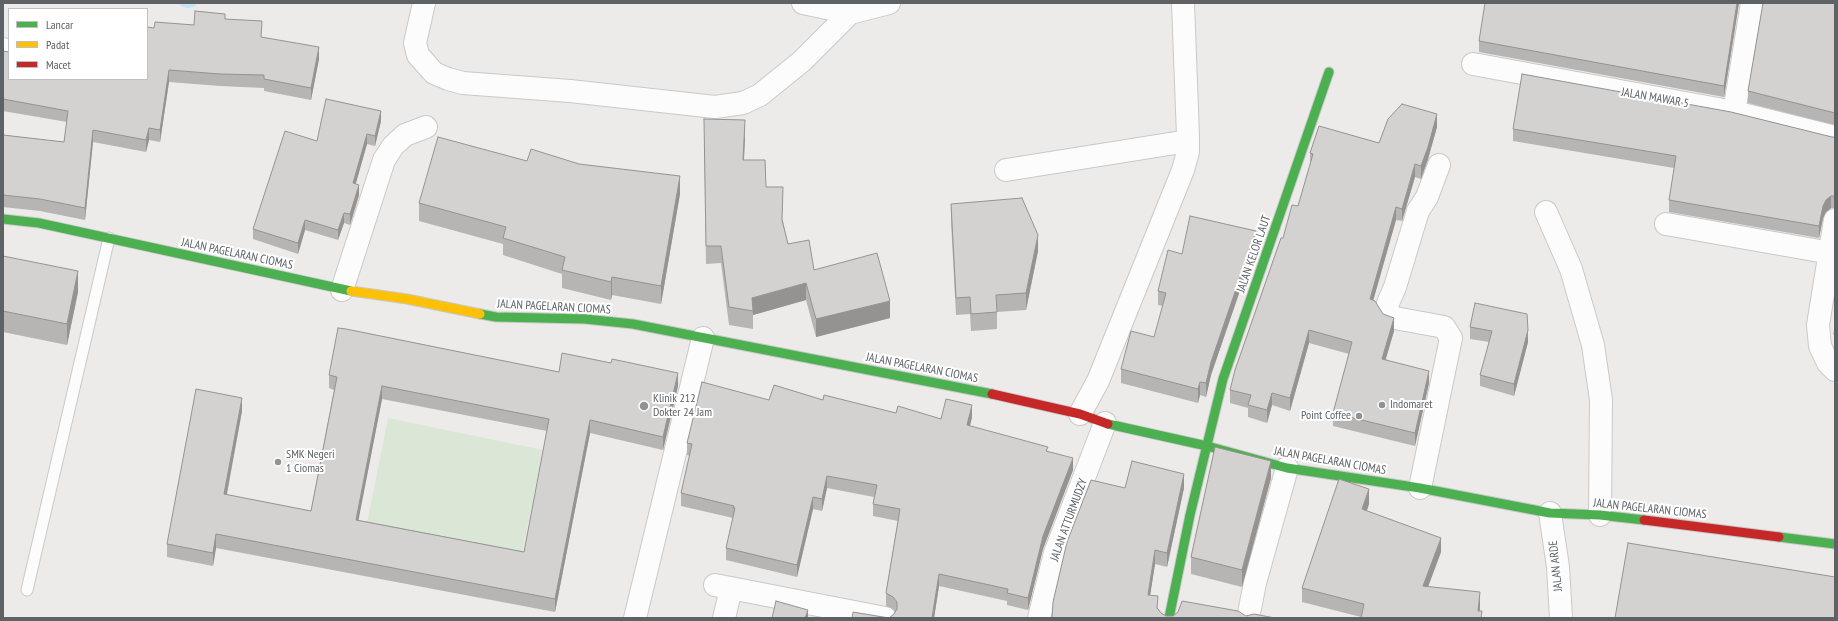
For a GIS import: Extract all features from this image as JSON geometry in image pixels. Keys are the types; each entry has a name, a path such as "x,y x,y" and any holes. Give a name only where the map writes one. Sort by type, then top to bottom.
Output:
{"main road":[{"name":"JALAN KELOR LAUT","path":"1169,618 1190,515 1224,380 1329,72"},
{"name":"JALAN PAGELARAN CIOMAS","path":"3,219 39,223 342,290 407,298 496,317 586,319 633,324 984,392 1080,414 1105,424 1207,446 1287,468 1420,488 1550,513 1600,515 1835,544"}],"street":[{"path":"424,3 415,43 418,55 434,73 448,80 463,83 578,92 715,106 743,103 760,95 802,61 850,13"},
{"path":"803,3 850,13 889,3"},
{"path":"1080,414 1098,381 1184,170 1188,152 1188,141 1183,3"},
{"path":"1734,112 1752,3"},
{"name":"JALAN MAWAR 5","path":"1473,64 1734,112 1835,137"},
{"path":"342,290 384,160 393,146 404,136 426,127"},
{"path":"1006,170 1188,141"},
{"path":"1420,488 1451,338 1444,327 1390,317 1387,312 1388,303 1396,287 1418,211 1427,197 1439,165"},
{"path":"1546,212 1571,269 1593,344 1601,400 1600,515"},
{"path":"1835,220 1831,253 1818,325 1820,346 1828,363 1835,370"},
{"path":"1666,224 1831,253"},
{"path":"635,618 703,338"},
{"name":"JALAN ATTURMUDZY","path":"1039,618 1055,553 1105,424"},
{"path":"1248,618 1255,583 1287,468"},
{"name":"JALAN ARDE","path":"1550,513 1558,567 1561,618"},
{"path":"724,618 723,587 822,611 885,618"}],"lane":[{"path":"26,590 109,238"}],"green space":[{"path":"388,418 543,450 521,559 366,528"}],"building":[{"path":"1485,3 1737,3 1724,86 1479,41"},
{"path":"1763,3 1835,3 1835,113 1748,91"},
{"path":"195,11 225,14 225,19 262,21 261,37 319,47 311,88 264,79 264,75 220,74 169,70 160,130 149,128 146,140 93,130 85,208 40,199 3,195 3,135 64,142 68,111 3,99 3,51 8,52 8,80 148,80 148,27 154,28 155,22 194,25"},
{"path":"1522,74 1731,112 1835,137 1835,196 1831,196 1826,200 1823,206 1819,226 1669,200 1676,156 1513,129"},
{"path":"326,99 381,111 375,136 367,134 353,183 359,185 350,214 344,213 338,230 305,220 298,243 253,229 285,131 317,141"},
{"path":"1402,104 1437,114 1421,166 1415,164 1402,209 1396,207 1370,299 1375,301 1383,314 1394,318 1382,359 1429,371 1415,433 1333,413 1352,342 1309,330 1290,398 1272,393 1267,410 1248,405 1251,395 1230,390 1235,370 1281,238 1283,238 1292,205 1298,206 1313,154 1310,153 1319,126 1379,143 1388,119"},
{"path":"704,119 745,120 743,160 765,160 766,187 783,187 782,220 788,244 809,240 814,270 877,253 890,301 816,319 806,283 752,298 753,311 729,307 721,246 706,246"},
{"path":"438,137 527,161 531,149 579,164 680,176 661,286 612,277 611,282 562,270 565,257 503,238 506,227 419,203"},
{"path":"1022,198 1038,235 1026,293 996,295 997,312 971,314 970,297 956,298 951,204"},
{"path":"1190,216 1256,231 1211,362 1206,383 1200,382 1198,389 1121,369 1131,331 1154,337 1166,293 1158,291 1168,250 1182,254"},
{"path":"3,256 78,271 67,324 3,311"},
{"path":"1475,303 1527,314 1528,330 1514,384 1480,375 1492,331 1470,327"},
{"path":"338,328 559,372 562,353 611,363 612,359 678,373 663,437 590,420 555,599 216,534 213,553 167,544 196,389 242,398 224,494 311,511 337,377 329,375","holes":["382,386 549,419 524,552 356,520"]},
{"path":"702,382 769,400 774,385 823,400 824,395 896,413 898,406 941,419 946,399 972,405 967,425 1048,447 1046,451 1073,458 1043,536 1028,598 1007,593 1008,589 939,574 932,618 889,618 897,609 897,602 893,597 886,593 900,509 873,504 877,485 827,476 822,499 813,497 797,565 726,548 735,508 733,508 734,506 681,493 692,444 687,443"},
{"path":"1215,447 1271,461 1242,570 1191,557"},
{"path":"1132,461 1184,474 1167,553 1155,550 1148,595 1158,596 1157,608 1161,613 1166,616 1173,616 1178,612 1182,601 1238,611 1246,616 1254,614 1275,618 1052,618 1053,602 1067,542 1091,480 1125,488"},
{"path":"1339,479 1369,489 1362,509 1441,538 1423,586 1480,592 1478,611 1482,611 1481,618 1361,618 1364,604 1302,588"},
{"path":"1628,543 1835,577 1835,618 1615,618"},
{"path":"776,601 808,610 805,618 772,618"},
{"path":"853,612 889,618 852,618"}],"waterway":[{"path":"184,3 192,3"}],"traffic: fast":[{"path":"1169,618 1190,515 1223,379 1329,72"},
{"path":"3,219 39,223 351,291"},
{"path":"480,314 496,317 585,319 633,324 992,394"},
{"path":"1108,424 1207,446 1287,468 1420,488 1550,513 1600,515 1644,520"},
{"path":"1779,537 1835,544"}],"traffic: slow":[{"path":"351,291 407,299 480,314"}],"traffic: jam":[{"path":"992,394 1080,414 1108,424"},
{"path":"1644,520 1779,537"}],"place":[{"name":"Indomaret","path":"1382,405"},
{"name":"Klinik 212 Dokter 24 Jam","path":"644,406"},
{"name":"Point Coffee","path":"1359,416"},
{"name":"SMK Negeri 1 Ciomas","path":"278,462"}]}
